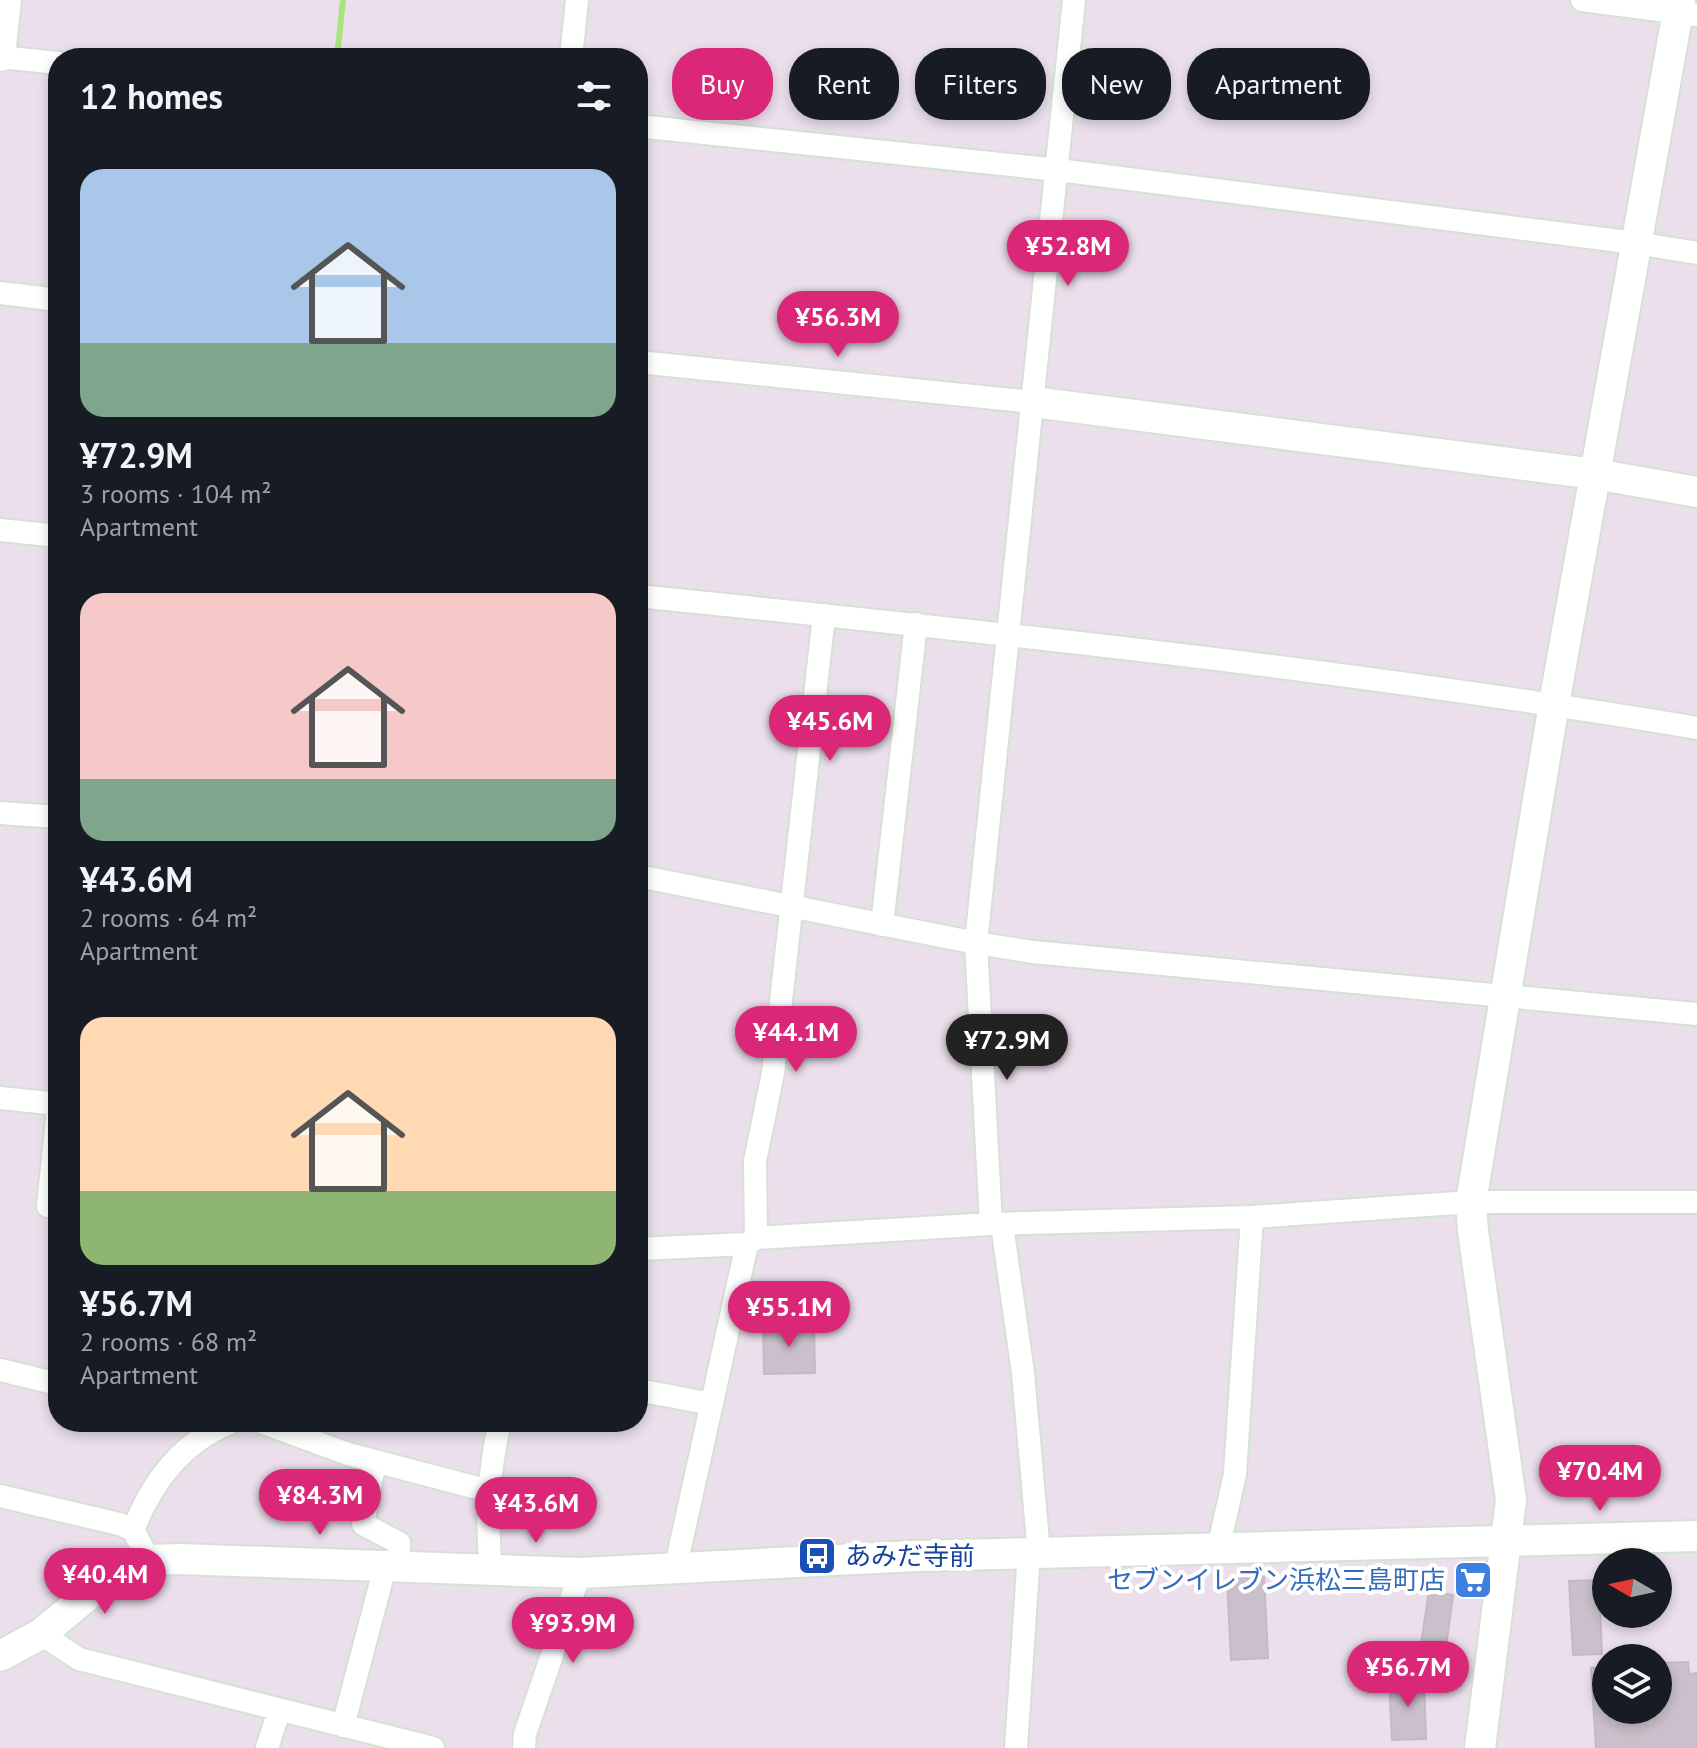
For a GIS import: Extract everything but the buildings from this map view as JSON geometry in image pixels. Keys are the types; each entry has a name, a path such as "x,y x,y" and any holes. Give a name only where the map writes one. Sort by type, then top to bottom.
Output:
{"street":[{"path":"6,0 0,56 48,62"},
{"path":"572,48 577,0"},
{"path":"1016,1748 1034,1553 1023,1373 997,1224 976,943 1074,0"},
{"path":"1480,1748 1511,1500 1471,1202 1554,704 1636,243 1685,9 1582,0"},
{"path":"648,127 1058,170 1697,253"},
{"path":"0,293 48,299"},
{"path":"648,363 1033,402 1595,474 1697,492"},
{"path":"0,530 48,535"},
{"path":"648,597 1008,633 1554,704 1697,728"},
{"path":"675,1570 752,1241 755,1161 773,1073 824,615"},
{"path":"882,925 916,624"},
{"path":"0,813 48,816"},
{"path":"648,878 976,943 1048,953 1697,1014"},
{"path":"0,1098 48,1105"},
{"path":"648,1248 997,1224 1252,1217 1471,1202 1697,1202"},
{"path":"1218,1549 1235,1474 1252,1217"},
{"path":"0,1370 48,1382"},
{"path":"648,1392 712,1404"},
{"path":"133,1530 146,1497 185,1447 205,1432"},
{"path":"288,1432 348,1454 489,1491"},
{"path":"491,1571 486,1522 491,1461 498,1432"},
{"path":"343,1726 399,1543 363,1524 375,1461"},
{"path":"0,1496 133,1530 149,1560"},
{"path":"0,1656 41,1634 122,1567 149,1560 580,1573 916,1556 1697,1536"},
{"path":"524,1748 525,1734 580,1573"},
{"path":"41,1634 79,1659 343,1726 392,1743 433,1748"},
{"path":"267,1748 279,1711"}],"waterway":[{"path":"338,48 343,0"}],"place":[{"name":"あみだ寺前","path":"817,1556"},
{"name":"セブンイレブン浜松三島町店","path":"1473,1580"}]}
